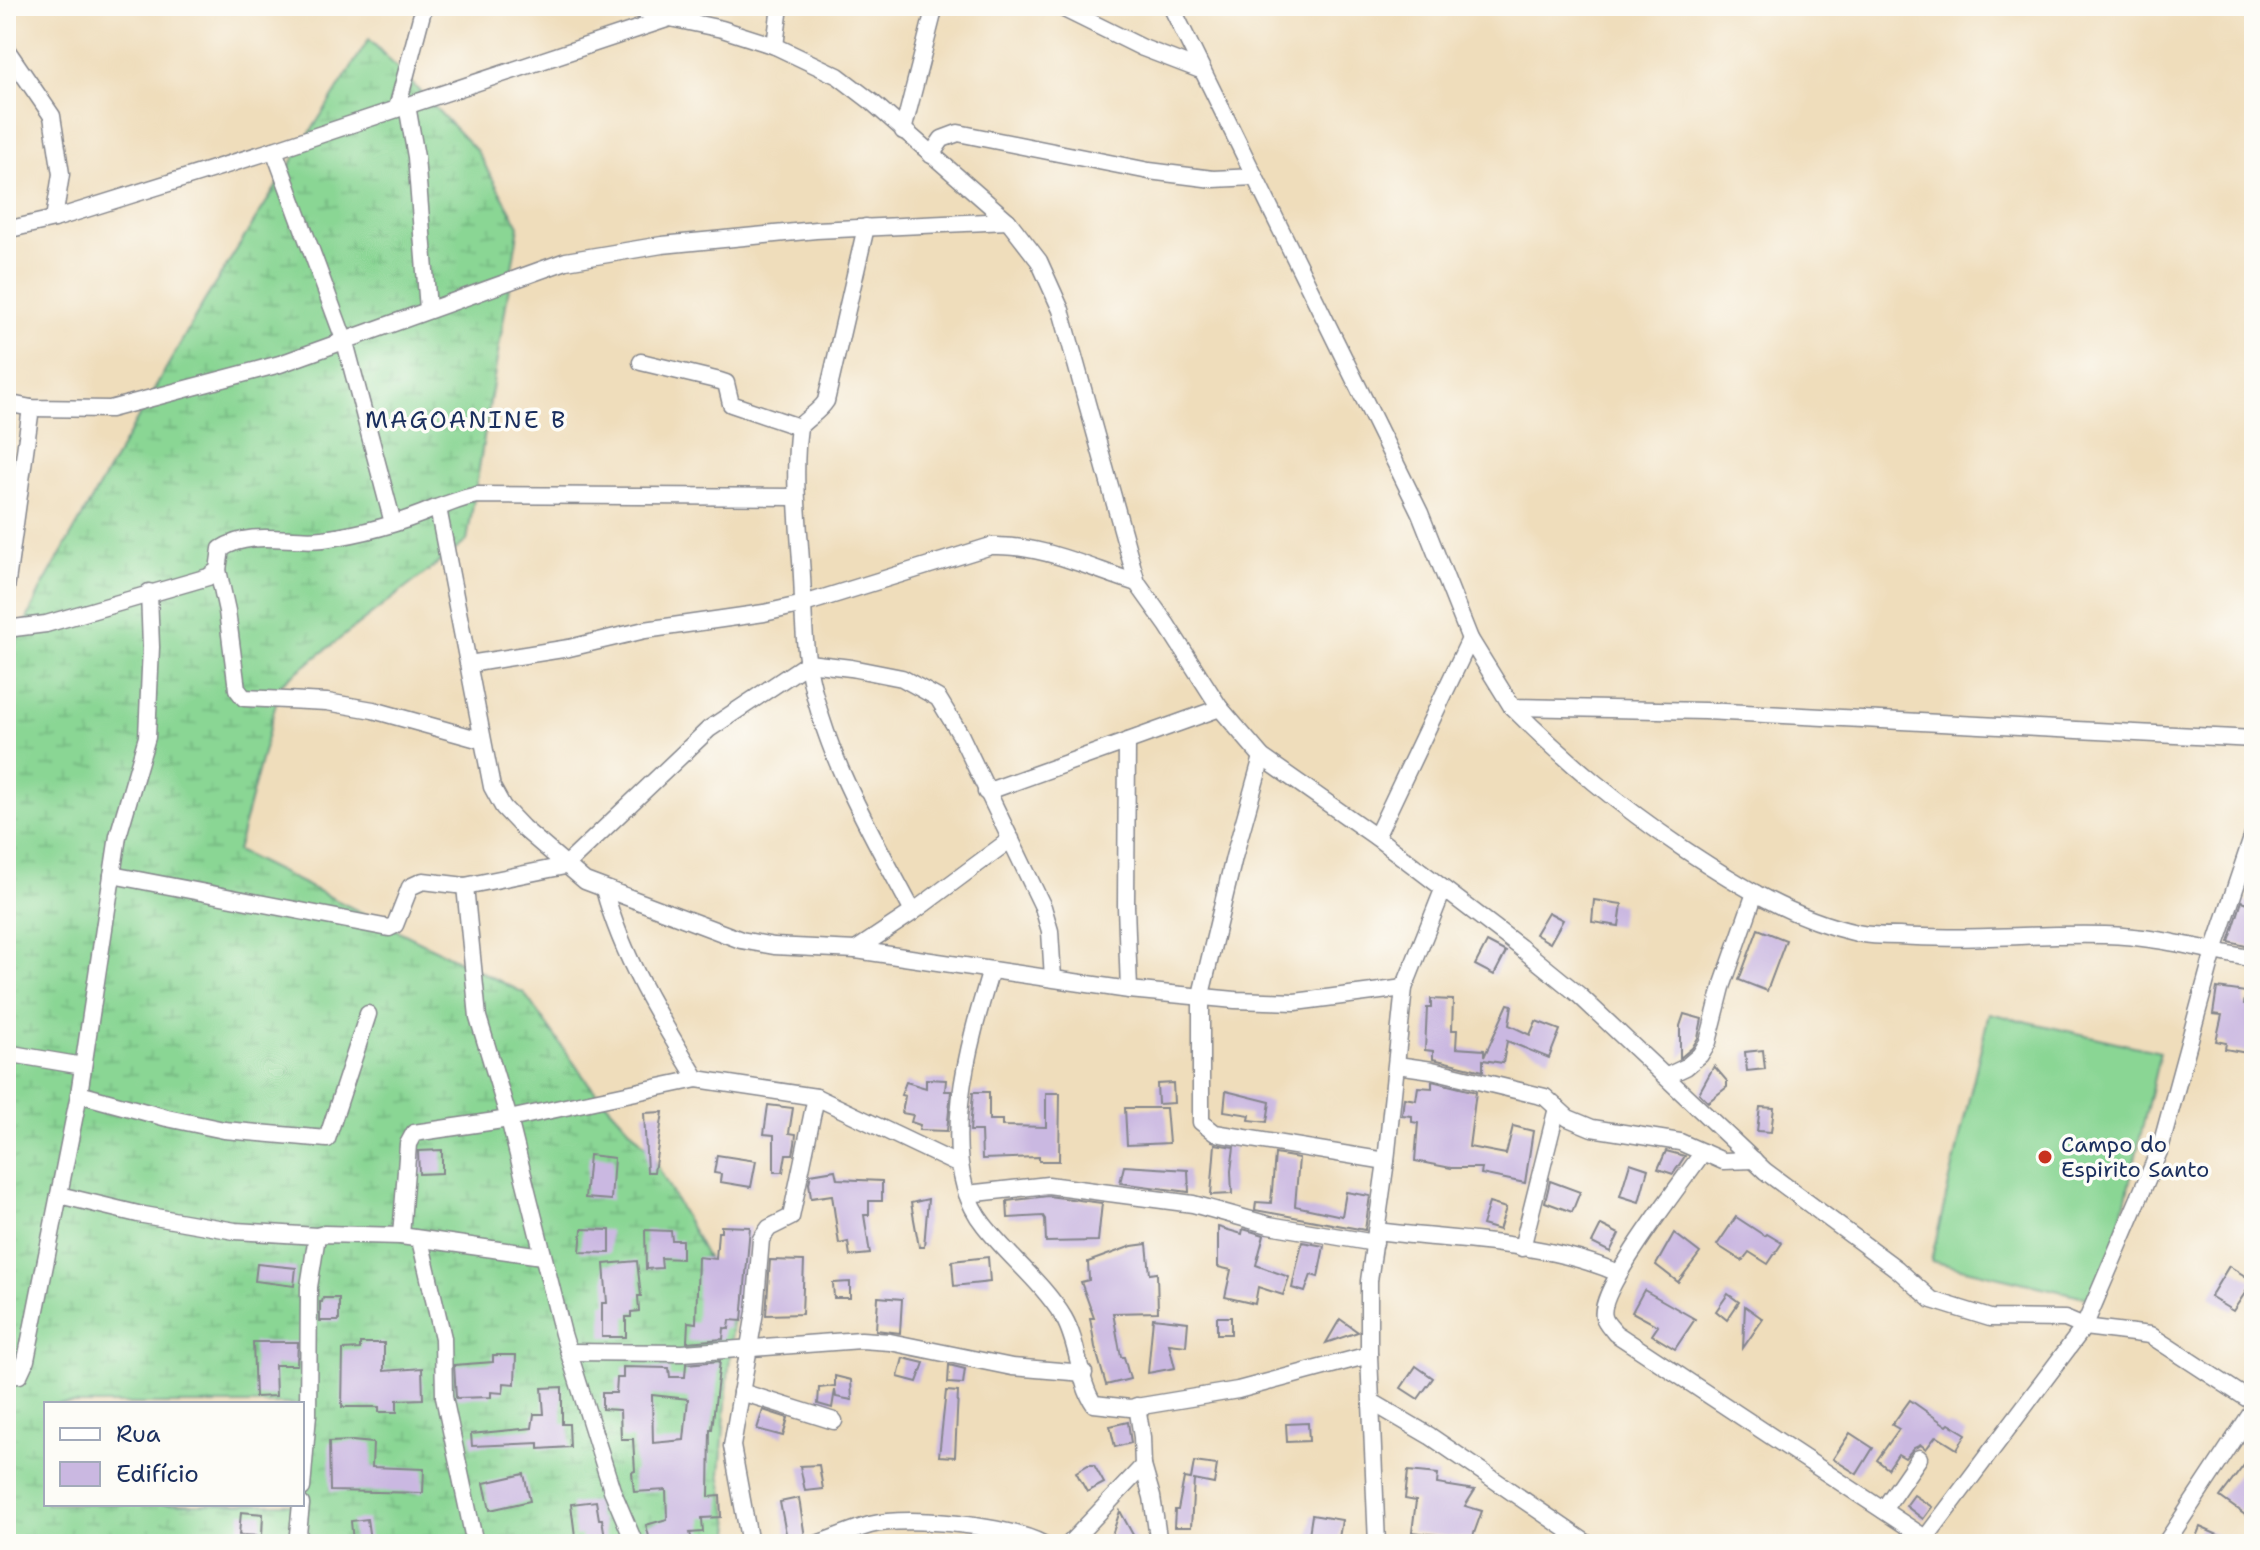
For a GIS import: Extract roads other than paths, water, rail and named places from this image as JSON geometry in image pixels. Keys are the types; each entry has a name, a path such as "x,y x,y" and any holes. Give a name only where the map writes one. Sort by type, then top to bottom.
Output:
{"street":[{"path":"424,6 402,106 416,157 428,309"},
{"path":"628,6 722,29 775,46 838,76 1008,221 1039,261 1061,310 1137,583 1220,708 1262,757 1376,837 1579,995 1765,1171 1897,1269 1932,1300 1990,1318 2065,1319 2084,1327 2150,1335 2254,1406 2165,1544"},
{"path":"775,46 780,6"},
{"path":"903,131 935,6"},
{"path":"1058,6 1143,48 1203,71"},
{"path":"1171,6 1420,513 1470,639 1512,707 1562,757 1628,811 1734,883 1794,913 1860,934 1921,938 2109,935 2254,959"},
{"path":"6,230 54,219 274,150 670,18"},
{"path":"6,49 52,116 61,174 54,219"},
{"path":"931,155 942,139 958,133 1149,171 1213,179 1255,177"},
{"path":"274,150 345,342 393,523"},
{"path":"6,403 31,408 110,409 280,364 566,261 662,245 866,227 1008,221"},
{"path":"866,227 826,401 799,427 796,497 808,663 834,758 913,912"},
{"path":"641,362 726,383 731,404 799,427"},
{"path":"6,589 31,408"},
{"path":"481,740 373,710 327,702 244,698 237,689 227,611 218,570 221,549 232,541 250,538 321,539 393,523 454,500 477,495 796,497"},
{"path":"438,508 492,787 503,807 585,881 741,940 774,946 856,950 1129,990 1235,1000 1295,1002 1404,988"},
{"path":"469,664 569,648 645,630 764,613 804,604 991,546 1015,545 1036,549 1137,583"},
{"path":"6,629 46,624 208,577 218,570"},
{"path":"6,1376 19,1375 24,1368 79,1094 118,836 147,737 151,647 149,592"},
{"path":"1376,837 1470,639"},
{"path":"112,875 389,928 395,925 410,887 415,883 423,881 465,886 565,866 709,729 808,663 902,678 938,698 960,734 1043,907 1050,931 1053,978"},
{"path":"1512,707 1705,711 2254,739"},
{"path":"986,792 1220,708"},
{"path":"1127,741 1129,990"},
{"path":"1262,757 1201,995 1201,1122 1215,1133 1386,1161"},
{"path":"1703,1152 1618,1273 1605,1302 1604,1317 1615,1333 1883,1510 1923,1541 2084,1327 2160,1149 2214,951 2254,832"},
{"path":"856,950 1011,839"},
{"path":"465,886 478,1017 509,1119 569,1352 612,1490 635,1544"},
{"path":"604,889 611,914 653,1006 697,1079"},
{"path":"1377,1544 1369,1281 1386,1161 1404,988 1443,890"},
{"path":"1667,1076 1686,1067 1700,1055 1708,1042 1722,987 1755,893"},
{"path":"991,970 962,1080 959,1165 967,1194 981,1223 1047,1294 1065,1320 1089,1397 1094,1404 1109,1408 1137,1406 1238,1390 1369,1355"},
{"path":"79,1094 224,1130 327,1139 368,1014"},
{"path":"6,1053 83,1066"},
{"path":"1397,1065 1507,1086 1545,1097 1568,1118 1592,1128 1680,1142 1723,1161 1754,1160"},
{"path":"401,1236 408,1144 414,1133 509,1119 697,1079 816,1097 959,1165"},
{"path":"750,1544 732,1446 755,1312 761,1239 769,1228 791,1217 816,1097"},
{"path":"1522,1248 1557,1108"},
{"path":"967,1194 1048,1185 1193,1204 1269,1225 1522,1248 1591,1261 1618,1273"},
{"path":"59,1195 124,1211 235,1231 317,1236 401,1236 542,1256"},
{"path":"304,1463 308,1414 309,1287 317,1236"},
{"path":"420,1240 443,1338 444,1397 475,1544"},
{"path":"569,1352 683,1353 861,1340 890,1342 950,1357 1012,1367 1084,1373"},
{"path":"741,1392 834,1421"},
{"path":"1372,1402 1430,1436 1588,1544"},
{"path":"1137,1406 1143,1466 1152,1497 1159,1544"},
{"path":"1883,1510 1919,1458"},
{"path":"1069,1544 1143,1466"},
{"path":"297,1544 301,1506"},
{"path":"817,1544 873,1524 925,1522 990,1529 1043,1544"}],"place":[{"name":"Campo do Espirito Santo","path":"2045,1157"}],"district":[{"name":"MAGOANINE B","path":"466,420"}]}
